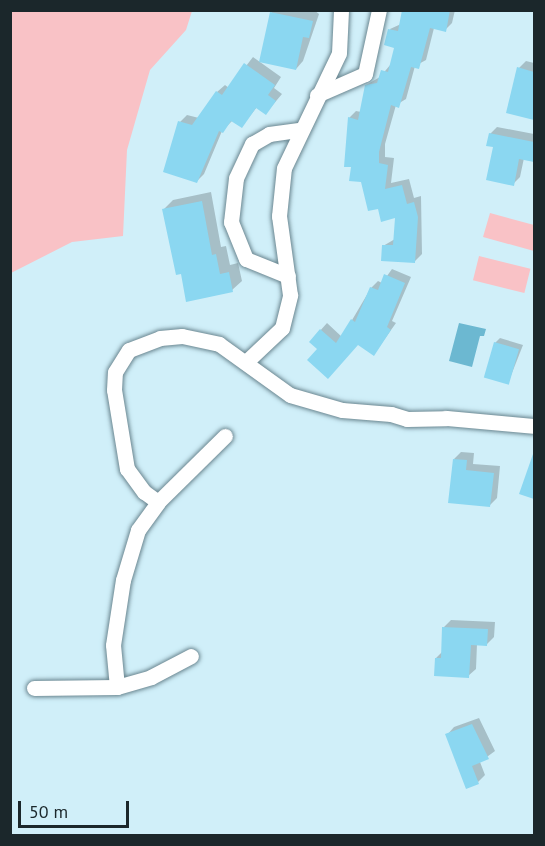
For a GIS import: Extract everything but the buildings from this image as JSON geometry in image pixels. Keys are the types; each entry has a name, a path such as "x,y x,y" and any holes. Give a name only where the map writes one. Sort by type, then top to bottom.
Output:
{"street":[{"path":"247,361 282,327 290,295 280,240 280,192 290,150 339,53 340,10"},
{"path":"317,95 364,74 379,10"},
{"path":"288,276 246,259 231,222 236,178 252,144 269,134 299,130"},
{"path":"158,502 134,481 122,456 114,390 121,359 140,344 182,336 219,344 247,361 290,395 342,410 391,414 407,419 446,418 534,426"},
{"path":"117,687 113,645 123,580 138,530 158,502 225,436"},
{"path":"34,688 117,687 151,677 191,656"}],"shaded area":[{"path":"11,10 192,11 186,30 150,70 127,150 123,236 72,242 11,273"},
{"path":"490,213 534,225 534,251 483,237"},
{"path":"479,256 530,269 524,293 473,280"}],"water":[{"path":"459,323 486,329 484,336 480,336 472,367 449,361"}]}
